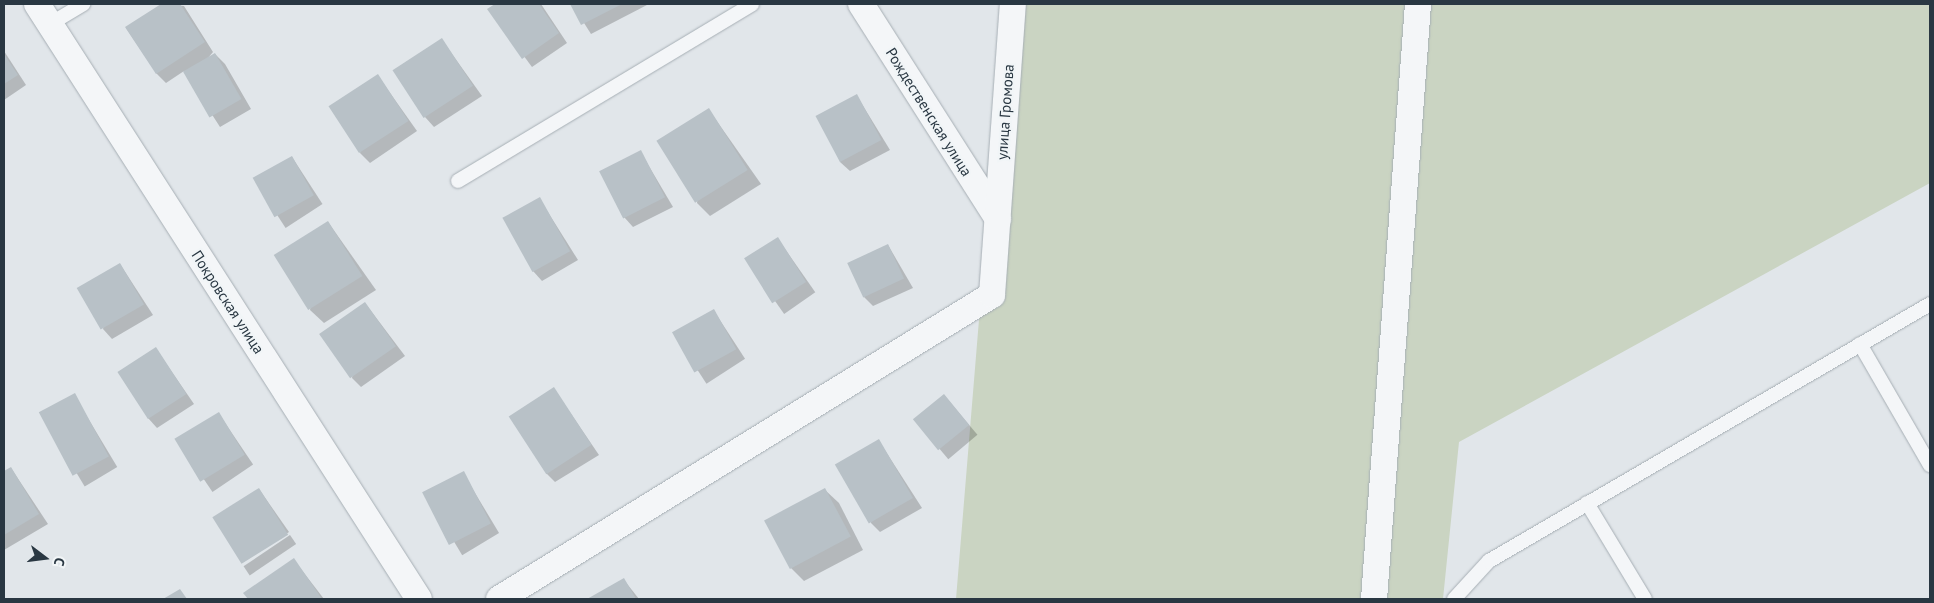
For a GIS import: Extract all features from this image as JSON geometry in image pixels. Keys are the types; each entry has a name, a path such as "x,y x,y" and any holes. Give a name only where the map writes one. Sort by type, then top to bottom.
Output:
{"street":[{"name":"Рождественская улица","path":"861,4 998,219"},
{"name":"улица Громова","path":"498,599 992,295 1013,4"},
{"path":"1374,599 1418,4"},
{"name":"Покровская улица","path":"44,14 419,599"}],"lane":[{"path":"44,14 84,4"},
{"path":"458,181 752,4"},
{"path":"1454,599 1489,560 1930,304"},
{"path":"1860,344 1930,465"},
{"path":"1587,503 1645,599"}],"green space":[{"path":"1005,4 1930,4 1930,183 1459,442 1443,599 956,599"}],"building":[{"path":"161,4 180,4 205,42 156,74 125,27"},
{"path":"495,4 539,4 559,33 522,59 487,9"},
{"path":"570,4 622,4 581,25"},
{"path":"442,38 473,86 424,118 393,70"},
{"path":"215,53 242,99 209,117 183,72"},
{"path":"4,54 18,75 4,84"},
{"path":"378,74 408,121 359,153 329,106"},
{"path":"857,94 881,140 840,162 816,116"},
{"path":"709,108 748,170 695,203 656,141"},
{"path":"641,150 665,197 623,219 599,171"},
{"path":"292,156 314,195 274,217 253,178"},
{"path":"540,197 570,251 532,272 502,218"},
{"path":"328,221 362,276 308,310 274,255"},
{"path":"778,237 806,282 772,303 744,258"},
{"path":"888,244 904,278 863,297 847,263"},
{"path":"120,263 144,305 101,330 77,288"},
{"path":"365,302 396,346 350,378 319,334"},
{"path":"714,309 736,349 694,373 672,332"},
{"path":"156,347 186,394 148,419 117,372"},
{"path":"554,387 592,445 546,474 509,416"},
{"path":"75,393 109,457 73,476 39,412"},
{"path":"944,394 969,425 938,450 913,419"},
{"path":"219,412 245,455 200,482 174,439"},
{"path":"879,439 913,498 869,523 835,464"},
{"path":"11,467 39,514 4,535 4,471"},
{"path":"464,471 491,524 449,545 422,492"},
{"path":"259,488 288,535 242,564 212,517"},
{"path":"825,488 851,537 790,569 764,520"},
{"path":"294,558 322,599 248,599 243,593"},
{"path":"624,578 636,599 587,599"},
{"path":"180,589 187,599 163,599"}]}
